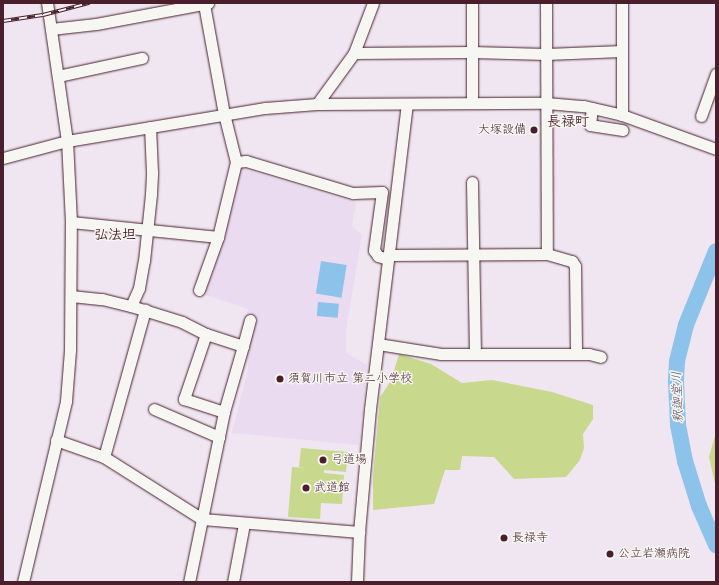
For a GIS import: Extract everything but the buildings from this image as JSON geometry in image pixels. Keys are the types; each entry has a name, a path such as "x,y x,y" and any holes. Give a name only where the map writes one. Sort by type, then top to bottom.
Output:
{"street":[{"path":"23,582 66,401 70,350 71,222 67,141 47,3"},
{"path":"51,29 96,24 206,3 224,114 236,162 218,237 199,290"},
{"path":"317,104 354,53 373,3"},
{"path":"472,3 472,103"},
{"path":"546,3 547,254"},
{"path":"622,3 622,115"},
{"path":"354,53 472,52 546,54 622,51"},
{"path":"58,76 142,58"},
{"path":"701,116 716,74"},
{"path":"3,158 67,141 224,114 264,108 317,104 407,105 546,103 592,108 622,115 716,149"},
{"path":"357,582 359,532 378,344 407,105"},
{"path":"592,108 590,125 623,130"},
{"path":"131,306 138,288 144,261 152,172 150,127"},
{"path":"236,162 246,161 353,193 382,192 374,250 378,256 547,254 572,261 575,266 576,354"},
{"path":"472,182 475,353"},
{"path":"71,222 218,237"},
{"path":"71,296 102,299 146,310 182,322 206,334 243,346"},
{"path":"104,457 146,310"},
{"path":"189,582 224,412 250,320"},
{"path":"206,334 184,399 224,412"},
{"path":"378,344 441,354 589,354 601,357"},
{"path":"154,409 219,436"},
{"path":"56,440 104,457 202,519 244,524 359,532"},
{"path":"233,582 244,524"}],"shaded area":[{"path":"233,166 356,203 352,226 362,235 346,330 346,353 367,365 359,445 232,433 248,369 246,317 248,309 203,294 235,194"}],"green space":[{"path":"399,354 431,364 462,383 492,380 552,392 593,405 593,419 583,434 584,448 580,460 566,477 514,479 494,457 462,456 460,470 445,470 434,504 373,510 373,477 380,397 391,381"},
{"path":"716,432 716,488 709,457"},
{"path":"301,448 348,452 346,472 324,470 324,473 344,475 342,504 321,503 320,519 288,517 292,467 306,468 299,467"}],"water":[{"path":"321,261 347,265 342,298 316,294"},
{"path":"318,302 339,304 338,318 317,316"}],"waterway":[{"name":"釈迦堂川","path":"716,251 686,325 677,361 676,382 678,425 685,461 699,506 716,545"}],"railway":[{"path":"3,21 43,15 89,3"}],"place":[{"name":"大塚設備","path":"534,130"},
{"name":"須賀川市立 第二小学校","path":"280,379"},
{"name":"弓道場","path":"323,460"},
{"name":"武道館","path":"306,488"},
{"name":"長禄寺","path":"504,538"},
{"name":"公立岩瀬病院","path":"610,554"}],"district":[{"name":"長禄町","path":"568,122"},
{"name":"弘法坦","path":"115,235"}]}
